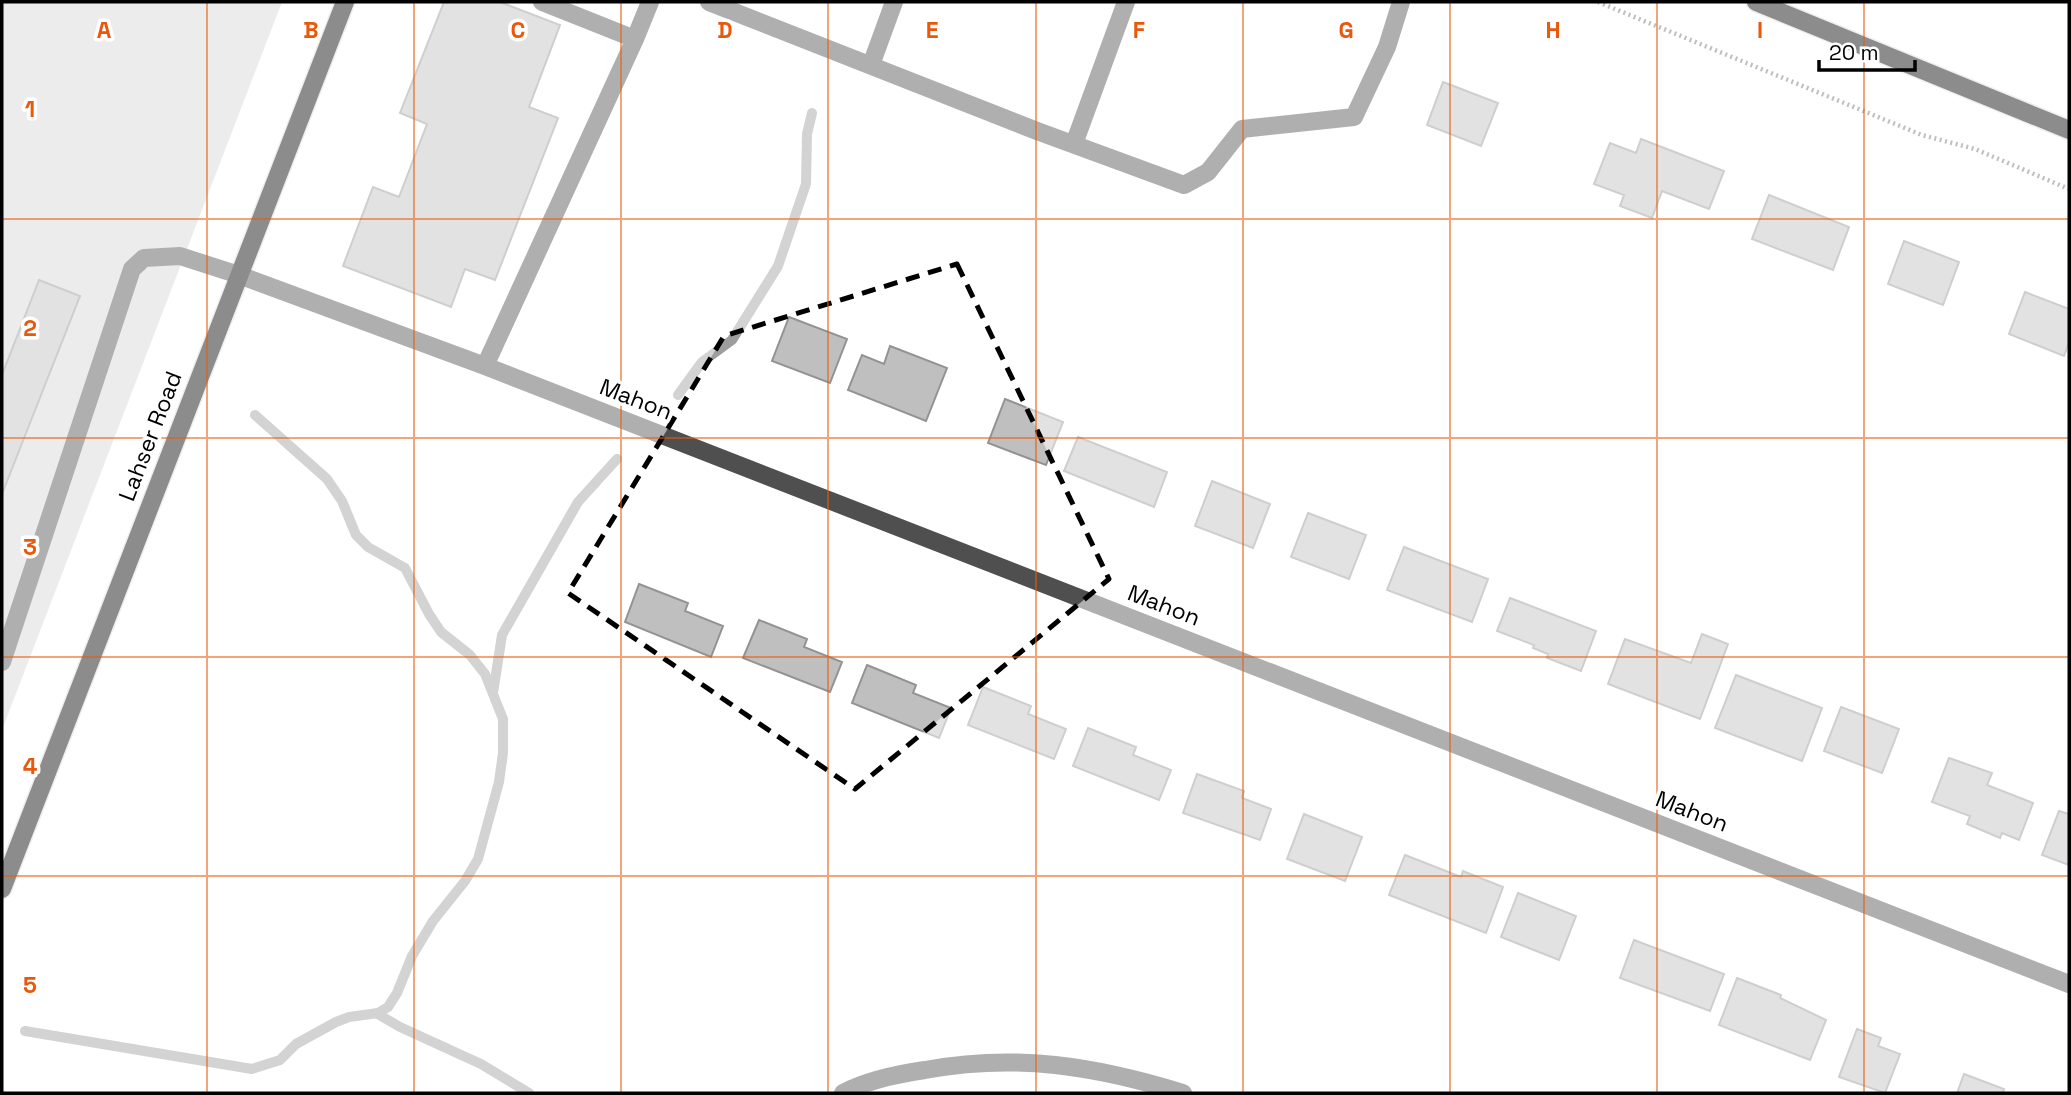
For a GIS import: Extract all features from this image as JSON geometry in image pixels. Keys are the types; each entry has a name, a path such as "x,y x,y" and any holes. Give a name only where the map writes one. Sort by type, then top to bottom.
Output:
{"main road":[{"name":"Lahser Road","path":"2,889 345,2"},
{"path":"1756,2 2069,130"}],"street":[{"path":"542,2 635,39"},
{"path":"485,366 650,2"},
{"path":"871,65 894,2"},
{"path":"1074,144 1126,2"},
{"path":"715,3 1184,185 1208,172 1242,129 1354,117 1387,47 1401,2"},
{"name":"Mahon","path":"2,662 132,269 144,258 180,256 239,275 485,366 2069,984"},
{"path":"843,1093 898,1074 999,1061 1096,1069 1183,1093"}],"path":[{"path":"1598,2 1922,135 1975,149 2069,189"}],"highlighted area":[{"path":"957,264 1109,579 855,789 568,593 724,336"}],"shaded area":[{"path":"2,2 282,2 2,730"}],"building":[{"path":"444,2 500,2 560,25 529,107 558,118 495,280 465,269 451,307 343,266 373,187 399,197 427,124 400,113"},
{"path":"1443,82 1498,103 1481,146 1427,125"},
{"path":"1641,139 1724,171 1709,209 1662,191 1652,218 1620,206 1624,195 1594,184 1610,143 1636,153"},
{"path":"1769,195 1849,227 1833,270 1752,239"},
{"path":"1904,241 1959,262 1943,305 1888,284"},
{"path":"39,280 80,296 2,494 2,375"},
{"path":"2025,292 2069,309 2069,342 2064,356 2009,334"},
{"path":"789,317 847,339 830,383 772,361"},
{"path":"890,346 947,368 926,421 848,390 862,355 884,364"},
{"path":"1005,399 1063,422 1046,465 988,443"},
{"path":"1078,437 1167,472 1154,507 1064,471"},
{"path":"1212,481 1270,504 1253,548 1195,526"},
{"path":"1308,513 1366,535 1349,579 1291,557"},
{"path":"1404,547 1488,579 1472,622 1387,590"},
{"path":"639,584 688,603 685,611 723,626 711,657 625,622"},
{"path":"1510,598 1596,631 1581,671 1547,658 1548,654 1533,648 1534,645 1497,631"},
{"path":"759,620 807,639 804,647 842,662 830,692 743,658"},
{"path":"1702,634 1728,644 1700,719 1608,684 1625,639 1691,663"},
{"path":"867,665 916,685 913,693 951,708 939,738 852,703"},
{"path":"1736,675 1822,708 1802,761 1715,728"},
{"path":"983,687 1031,706 1028,714 1066,729 1054,759 968,725"},
{"path":"1841,707 1899,729 1882,773 1824,751"},
{"path":"1088,728 1136,747 1133,755 1171,770 1159,800 1073,766"},
{"path":"1949,758 1992,773 1987,785 2033,803 2019,840 2002,833 2000,838 1967,824 1970,816 1932,802"},
{"path":"1197,774 1244,791 1242,798 1271,809 1260,840 1183,813"},
{"path":"2059,811 2069,814 2069,865 2042,855"},
{"path":"1304,814 1362,837 1345,881 1287,859"},
{"path":"1405,855 1461,877 1463,871 1503,887 1486,933 1389,895"},
{"path":"1518,893 1576,916 1559,960 1501,937"},
{"path":"1634,940 1724,974 1710,1011 1620,978"},
{"path":"1737,978 1781,995 1780,998 1826,1020 1810,1060 1719,1025"},
{"path":"1857,1029 1881,1038 1878,1046 1900,1054 1885,1093 1839,1077"},
{"path":"1964,1074 2004,1089 2003,1093 1957,1093"}],"waterway":[{"path":"678,395 702,362 732,340 778,266 806,184 807,134 812,113"},
{"path":"25,1031 252,1069 280,1060 296,1044 336,1022 349,1017 378,1013 388,1007 397,993 412,956 433,921 465,881 478,859 499,782 503,753 503,719 485,674 470,655 441,632 405,568 368,547 356,535 342,501 327,479 255,415"},
{"path":"493,693 502,635 578,502 617,459"},
{"path":"376,1013 400,1027 481,1064 529,1093"}]}
